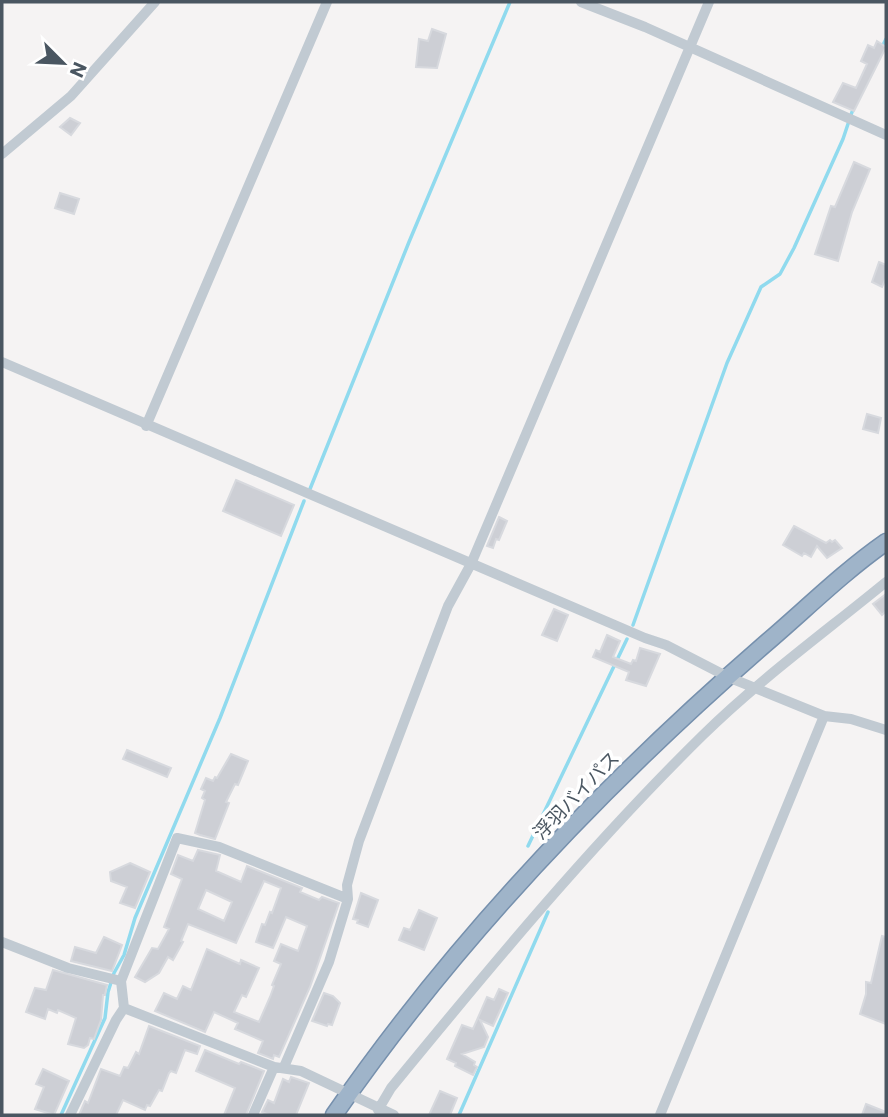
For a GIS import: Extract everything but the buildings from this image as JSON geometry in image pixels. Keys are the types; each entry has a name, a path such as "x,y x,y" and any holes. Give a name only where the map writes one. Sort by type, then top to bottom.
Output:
{"highway":[{"name":"浮羽バイパス","path":"334,1115 426,994 502,903 661,738 728,677 885,544"}],"street":[{"path":"2,154 71,96 155,2"},
{"path":"146,426 327,2"},
{"path":"581,2 886,135"},
{"path":"253,1115 329,962 348,899 346,885 359,841 449,606 471,564 709,2"},
{"path":"2,362 146,426 666,645 756,689 824,716 851,719 886,730"},
{"path":"379,1110 391,1088 503,951 676,762 756,689 886,582"},
{"path":"660,1115 824,716"},
{"path":"70,1115 124,1008 118,980 177,838 219,847 348,899"},
{"path":"2,942 68,968 118,980"},
{"path":"124,1008 279,1067 301,1071 394,1115"}],"waterway":[{"path":"310,489 409,242 510,2"},
{"path":"881,49 886,39"},
{"path":"633,625 727,363 761,287 780,274 794,248 843,139 854,106"},
{"path":"61,1115 105,1018 108,992 124,955 135,918 220,718 304,501"},
{"path":"528,846 627,639"},
{"path":"459,1115 548,912"}]}
